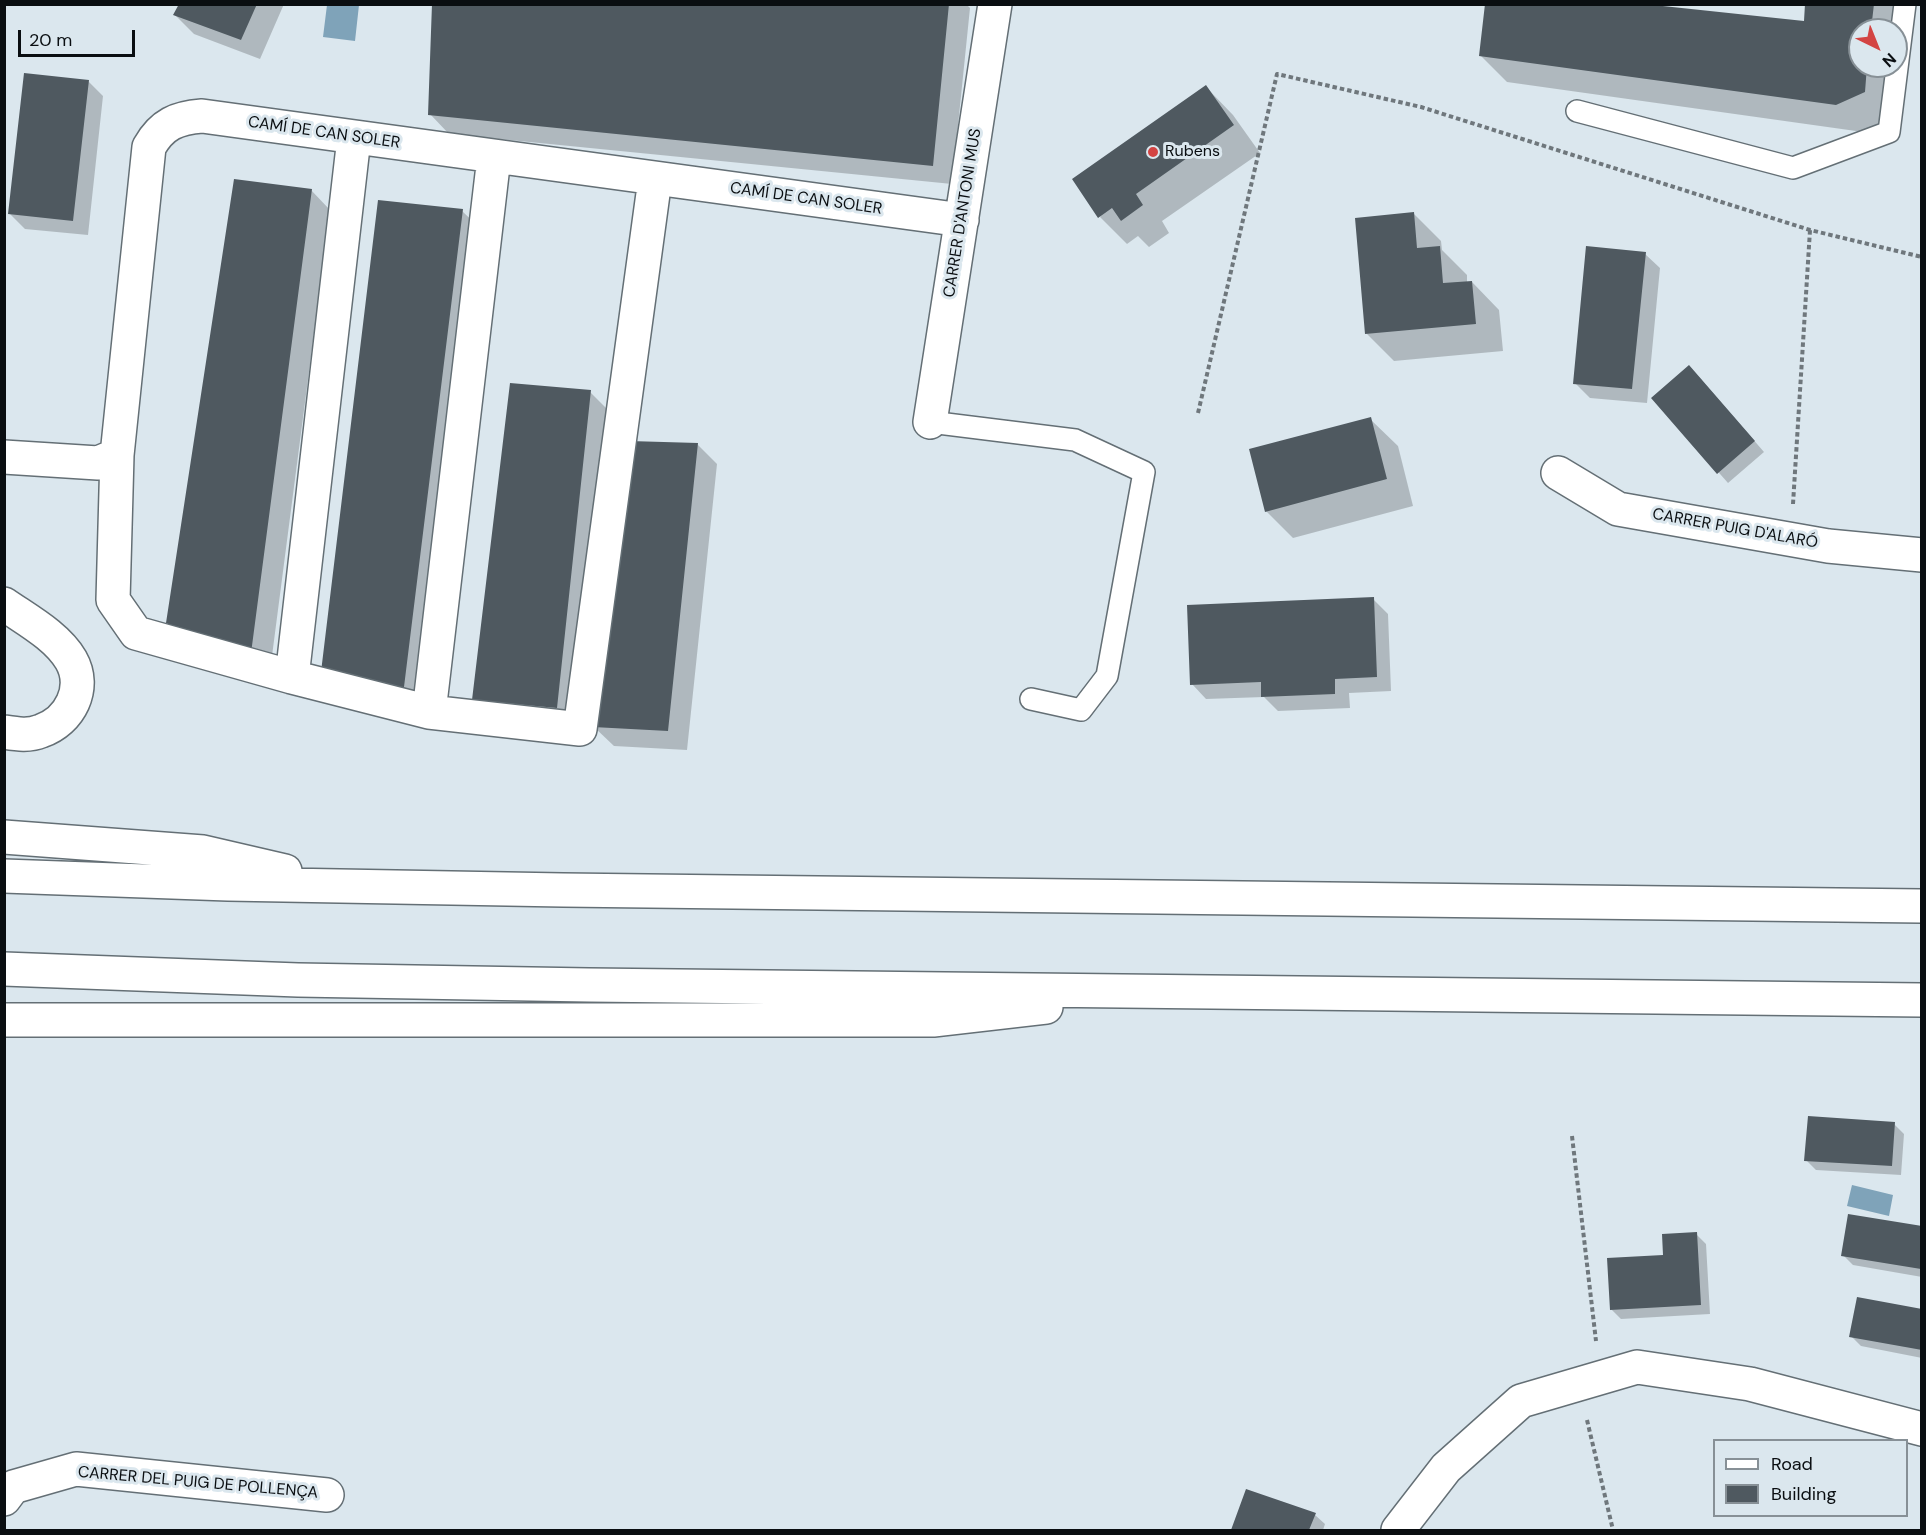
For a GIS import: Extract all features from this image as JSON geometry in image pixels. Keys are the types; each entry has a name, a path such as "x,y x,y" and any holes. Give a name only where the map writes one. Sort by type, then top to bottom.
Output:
{"main road":[{"name":"CARRER D'ANTONI MUS","path":"930,422 995,4"},
{"name":"CAMÍ DE CAN SOLER","path":"292,676 136,633 113,600 117,455 149,147 157,133 171,123 187,117 202,116 962,220"},
{"path":"354,138 292,676 429,712 579,729 655,179"},
{"path":"429,712 494,157"},
{"path":"4,457 98,463 117,455"},
{"name":"CARRER PUIG D'ALARÓ","path":"1558,473 1618,509 1828,546 1922,555"},
{"path":"4,604 57,642 71,659 78,681 74,702 68,712 51,727 30,734 4,732"},
{"path":"4,837 203,852 348,886"},
{"path":"4,876 348,886 1922,906"},
{"path":"4,969 345,980 1922,1000"},
{"path":"4,1020 933,1020 1178,991"},
{"path":"1398,1530 1446,1468 1521,1401 1638,1367 1750,1384 1922,1429"},
{"name":"CARRER DEL PUIG DE POLLENÇA","path":"4,1499 13,1487 76,1470 327,1495"}],"lane":[{"path":"1577,111 1792,168 1889,132 1905,4"},
{"path":"930,422 1075,440 1144,472 1107,676 1081,710 1030,699"}],"path":[{"path":"1198,413 1277,74 1421,107 1810,230 1922,257"},
{"path":"1790,539 1810,230"},
{"path":"1572,1136 1589,1381 1614,1530"}],"water":[{"path":"327,5 359,5 355,41 323,37"},
{"path":"1852,1185 1893,1195 1889,1216 1847,1206"}],"building":[{"path":"179,4 257,4 241,40 173,15"},
{"path":"432,4 949,4 933,166 428,115"},
{"path":"1485,4 1644,4 1804,21 1805,4 1874,4 1872,18 1848,18 1848,78 1866,78 1865,92 1836,105 1479,56"},
{"path":"24,73 89,80 73,221 8,214"},
{"name":"Rubens","path":"1206,85 1234,125 1136,194 1143,205 1121,221 1112,208 1098,218 1072,179"},
{"path":"234,179 312,189 250,661 166,623"},
{"path":"378,200 463,209 403,695 321,672"},
{"path":"1414,212 1417,248 1440,246 1443,283 1472,281 1476,324 1365,334 1355,218"},
{"path":"1586,246 1646,252 1632,389 1573,384"},
{"path":"1689,365 1755,441 1717,474 1651,398"},
{"path":"510,383 591,390 557,708 472,700"},
{"path":"1371,417 1387,479 1265,512 1249,449"},
{"path":"629,441 698,443 668,731 593,727"},
{"path":"1374,597 1377,677 1335,679 1335,694 1261,697 1261,682 1190,685 1187,605"},
{"path":"1808,1116 1895,1122 1892,1166 1804,1161"},
{"path":"1848,1214 1922,1226 1921,1269 1841,1256"},
{"path":"1697,1232 1701,1305 1610,1310 1607,1258 1663,1255 1662,1234"},
{"path":"1857,1297 1922,1309 1922,1350 1849,1337"},
{"path":"1246,1489 1316,1513 1309,1530 1231,1530"}],"place":[{"name":"Rubens","path":"1153,152"}]}
